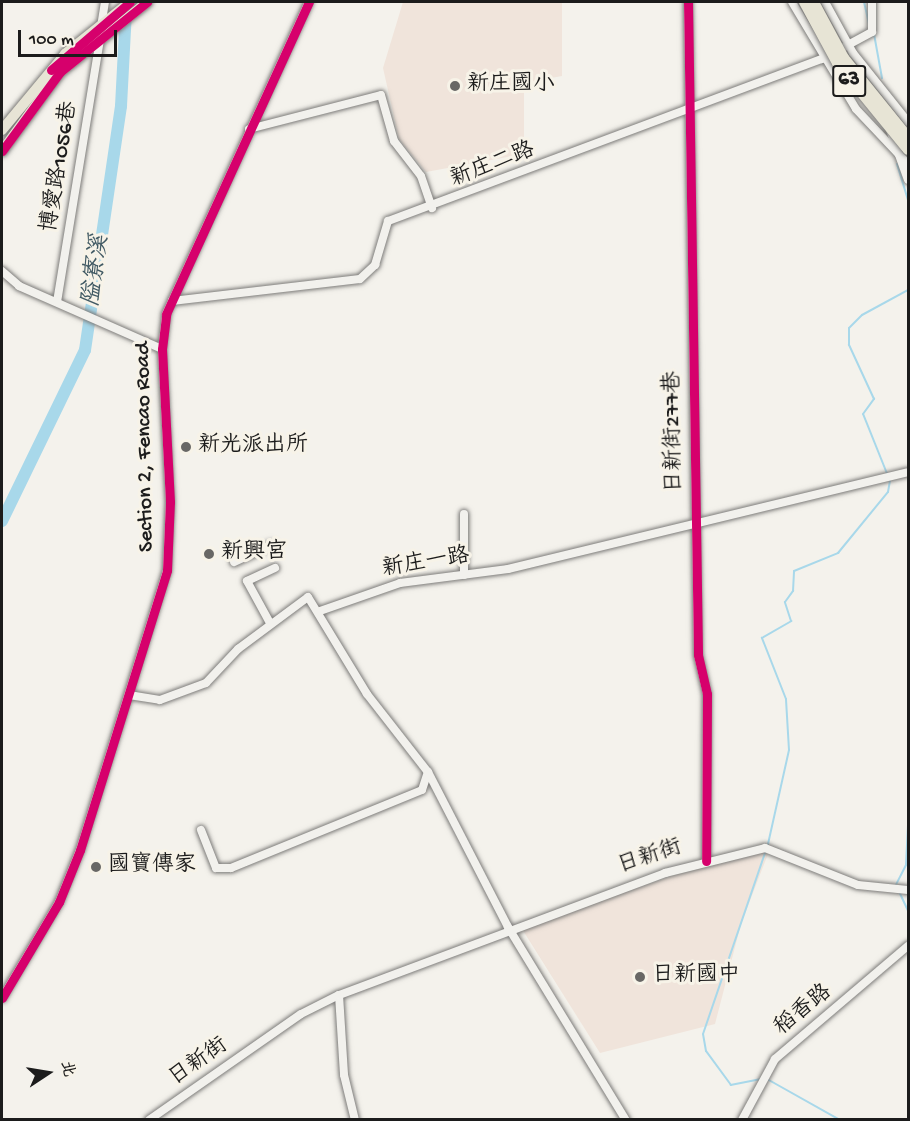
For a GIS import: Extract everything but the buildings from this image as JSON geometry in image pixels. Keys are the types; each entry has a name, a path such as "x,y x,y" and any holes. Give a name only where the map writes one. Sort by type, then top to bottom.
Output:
{"main road":[{"path":"2,130 65,54 102,22 130,2"},
{"name":"63","path":"804,2 837,63 903,153"},
{"name":"63","path":"814,2 844,58 909,137"},
{"path":"2,151 60,72 100,37 144,4"}],"street":[{"name":"博愛路1056巷","path":"60,303 105,2"},
{"name":"Section 2, Fencao Road","path":"2,998 59,902 129,695 171,543 162,349 172,301 309,2"},
{"name":"日新街277巷","path":"688,2 698,655 707,694 706,861"},
{"path":"792,2 822,59 856,109 903,153 909,164"},
{"path":"825,2 848,45 909,122"},
{"name":"新庄二路","path":"172,301 360,279 375,265 388,221 432,208 822,59 872,32 872,2"},
{"path":"884,93 909,180"},
{"path":"249,129 381,95 394,141 421,176 432,208"},
{"path":"2,271 20,286 162,349"},
{"name":"新庄一路","path":"320,611 400,582 464,575 909,472"},
{"path":"464,514 464,575"},
{"path":"234,562 271,545"},
{"path":"270,623 247,581 275,568"},
{"path":"129,695 160,700 206,683 270,623 308,597 320,611 367,694 428,772 508,927 626,1119"},
{"path":"201,830 216,868 231,868 422,790 428,772"},
{"name":"日新街","path":"149,1119 301,1014 339,995 508,927 706,861 765,848 850,883 909,890"},
{"name":"稻香路","path":"742,1119 775,1059 909,946"},
{"path":"339,995 344,1075 355,1119"}],"shaded area":[{"name":"新庄國小","path":"403,2 562,2 562,76 524,83 524,154 426,172 399,139 383,68"},
{"name":"日新國中","path":"761,851 768,854 741,924 715,1024 600,1053 522,929 703,865"}],"waterway":[{"path":"864,2 869,24"},
{"name":"隘寮溪","path":"2,521 85,350 121,106 126,11"},
{"path":"874,34 882,78"},
{"path":"897,164 908,200"},
{"path":"761,1079 731,1085 706,1051 703,1034 768,844 789,750 786,699 762,638 791,621 785,602 793,591 794,571 838,553 888,492 890,481 863,414 874,399 849,345 849,328 862,315 908,290"},
{"path":"908,825 906,865 896,885 908,911"},
{"path":"767,1079 840,1120"}],"cycle path":[{"path":"51,70 130,2"},
{"path":"2,151 60,72 147,2"},
{"path":"2,998 59,902 80,850 167,570 170,502 162,349 166,314 309,2"},
{"path":"688,2 698,655 707,694 706,861"}],"place":[{"name":"新庄國小","path":"455,86"},
{"name":"新光派出所","path":"186,447"},
{"name":"新興宮","path":"209,554"},
{"name":"國寶傳家","path":"96,867"},
{"name":"日新國中","path":"640,977"}]}
